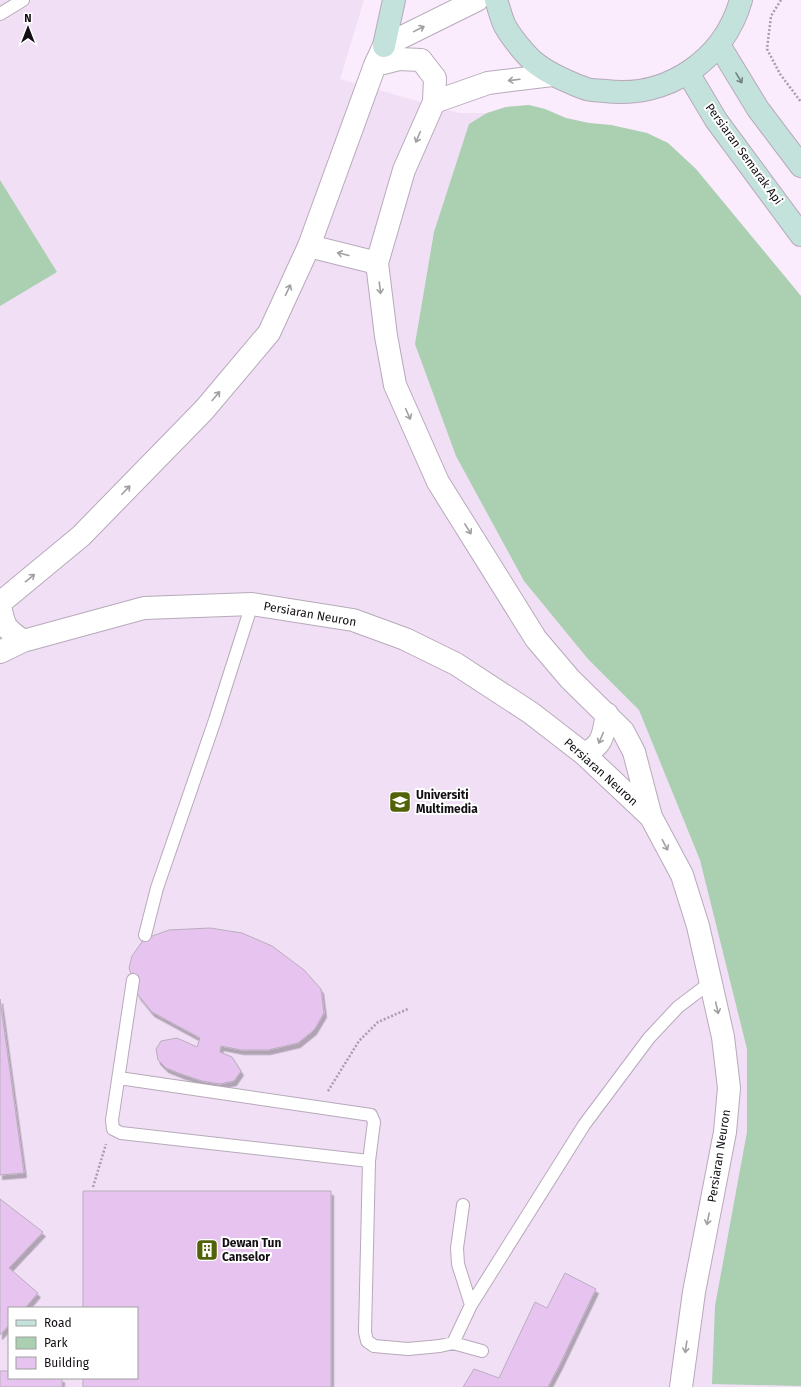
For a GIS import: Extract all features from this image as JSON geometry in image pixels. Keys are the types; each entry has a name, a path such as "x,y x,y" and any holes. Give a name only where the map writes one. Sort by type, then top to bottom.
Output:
{"main road":[{"path":"379,55 394,0"},
{"path":"496,0 505,25 525,54 552,75 585,89 621,93 656,88 688,73 705,60 719,45 743,4"},
{"path":"719,45 758,109 801,166"},
{"name":"Persiaran Semarak Api","path":"688,73 716,120 801,235"}],"street":[{"path":"23,641 7,630 0,604 81,536 204,410 269,333 309,246 379,55 477,0"},
{"path":"379,55 399,59 420,60 435,78 434,102 404,170 376,263 386,336 395,384 438,482 536,639 570,679 623,731 634,752 650,817"},
{"path":"434,102 488,84 552,75"},
{"path":"309,246 376,263"},
{"name":"Persiaran Neuron","path":"0,652 23,641 144,608 252,604 353,620 404,639 456,664 531,713 584,754 650,817 682,875 698,926 723,1037 729,1088 725,1132 694,1292 681,1387"},
{"path":"584,754 594,750 602,739 607,714"}],"lane":[{"path":"0,14 23,0"},
{"path":"145,935 157,888 215,720 252,604"},
{"path":"133,980 112,1120 113,1129 121,1133 369,1161"},
{"path":"453,1343 471,1305 584,1125 649,1038 678,1007 711,982"},
{"path":"119,1078 371,1115 374,1122 369,1161 365,1332 367,1341 374,1346 408,1349 440,1346 453,1343 482,1351"},
{"path":"463,1205 457,1248 458,1264 471,1305"}],"path":[{"path":"780,0 771,16 767,49 780,74 801,102"},
{"path":"319,1107 359,1041 378,1022 408,1009"},
{"path":"93,1187 112,1120"}],"shaded area":[{"name":"Universiti Multimedia","path":"0,0 364,0 340,79 459,113 487,113 506,107 529,105 545,109 566,118 589,123 611,125 647,133 668,143 696,169 801,296 801,1387 0,1387"}],"green space":[{"path":"529,105 545,109 566,118 589,123 611,125 647,133 668,143 696,169 801,296 801,1386 712,1384 715,1306 747,1132 747,1049 700,860 639,710 588,659 524,581 456,456 415,344 434,232 469,124 487,113 506,107"},
{"path":"0,180 57,272 0,306"}],"building":[{"path":"210,928 242,933 272,946 304,970 321,989 324,1013 314,1030 298,1043 268,1050 241,1050 221,1046 220,1052 232,1057 241,1071 234,1081 220,1084 202,1081 181,1074 166,1068 158,1060 156,1049 161,1041 177,1038 197,1047 200,1038 152,1012 138,995 129,968 132,956 144,939 169,930"},
{"path":"0,999 24,1173 0,1175"},
{"name":"Dewan Tun Canselor","path":"83,1191 331,1191 331,1387 83,1387 83,1379 138,1379 138,1307 83,1307"},
{"path":"0,1199 43,1232 9,1268 38,1293 26,1307 8,1307 8,1326 0,1335"},
{"path":"565,1273 596,1289 548,1387 463,1387 474,1369 499,1378 535,1302 547,1308"},
{"path":"0,1371 8,1371 8,1379 62,1379 62,1387 0,1387"}],"place":[{"name":"Universiti Multimedia","path":"400,802"},
{"name":"Dewan Tun Canselor","path":"207,1250"}]}
